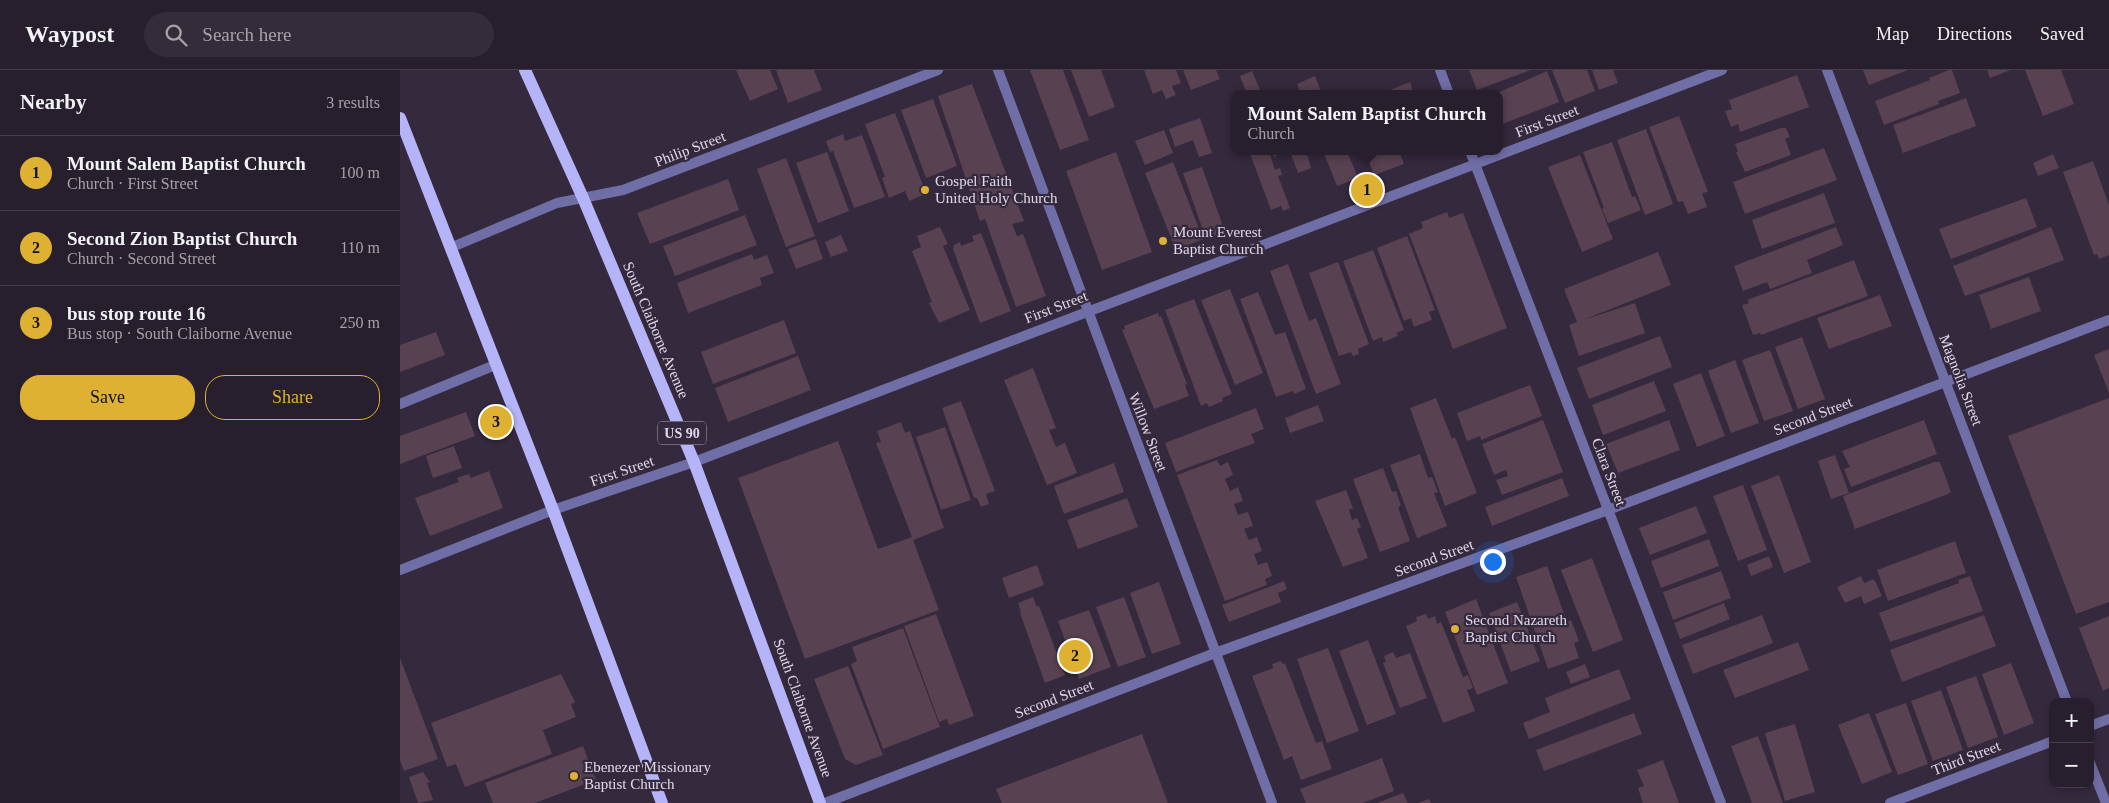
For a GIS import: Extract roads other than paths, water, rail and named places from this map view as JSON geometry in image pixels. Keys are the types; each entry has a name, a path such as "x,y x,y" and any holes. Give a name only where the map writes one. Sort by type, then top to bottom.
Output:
{"main road":[{"name":"South Claiborne Avenue","path":"525,70 583,198 694,462 820,803"},
{"path":"400,118 495,366 554,510 662,803"}],"street":[{"name":"Philip Street","path":"450,248 557,203 623,190 938,70"},
{"name":"Willow Street","path":"998,70 1272,803"},
{"path":"1440,70 1448,90"},
{"name":"First Street","path":"1503,153 1722,70"},
{"name":"Magnolia Street","path":"1827,70 2065,698"},
{"name":"Clara Street","path":"1472,155 1720,803"},
{"name":"First Street","path":"400,570 554,510 694,462 1499,155"},
{"name":"Second Street","path":"825,803 1215,653 1608,510 2109,320"},
{"path":"400,404 495,366"},
{"path":"2094,725 2109,719"},
{"name":"Third Street","path":"1890,803 2049,743"},
{"path":"2094,773 2106,803"}],"place":[{"name":"Gospel Faith United Holy Church","path":"925,190"},
{"name":"Mount Salem Baptist Church","path":"1367,190"},
{"name":"Mount Everest Baptist Church","path":"1163,241"},
{"name":"bus stop route 16","path":"496,422"},
{"name":"Second Nazareth Baptist Church","path":"1455,629"},
{"name":"Second Zion Baptist Church","path":"1075,656"},
{"name":"Ebenezer Missionary Baptist Church","path":"574,776"}]}
